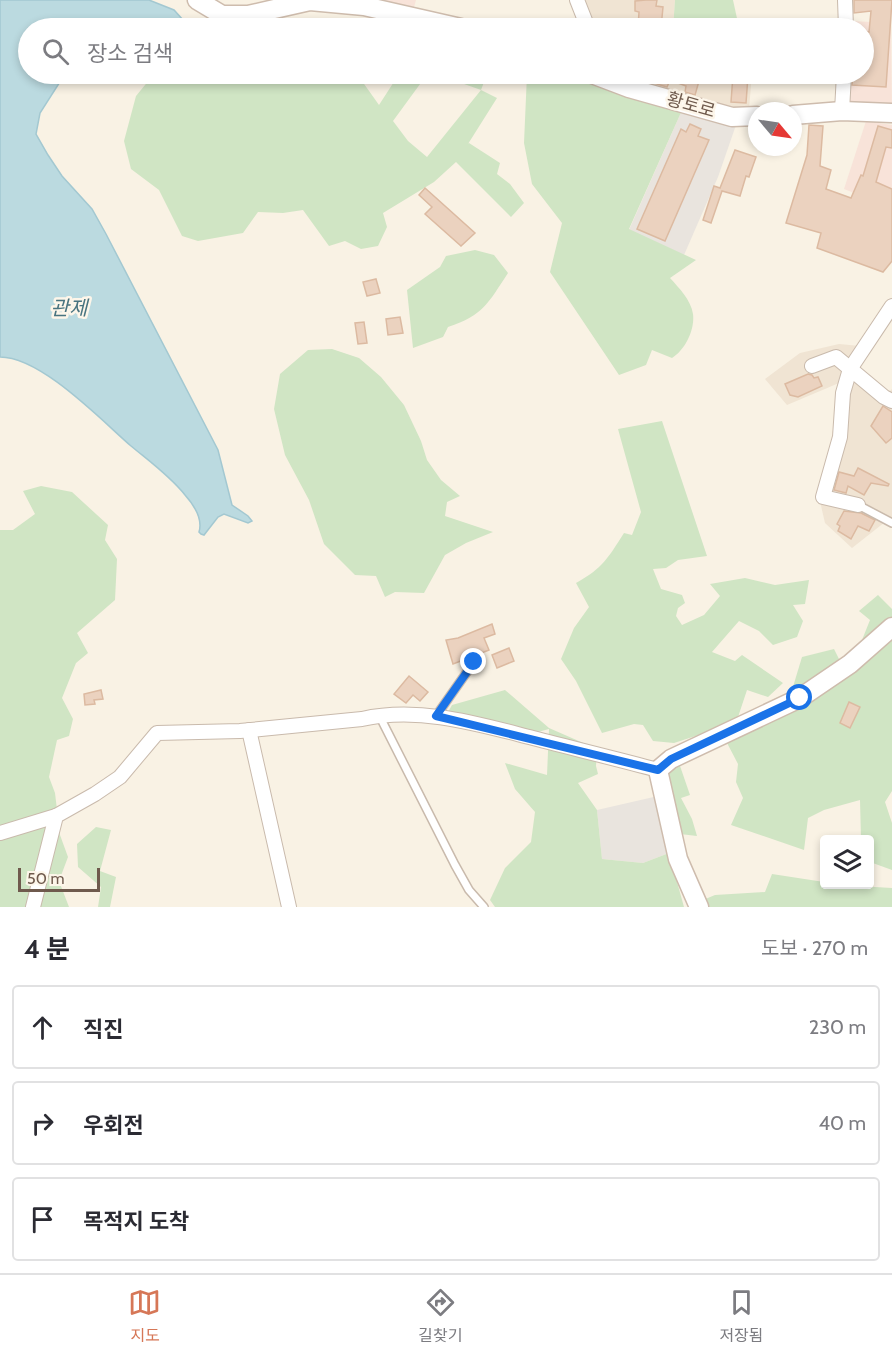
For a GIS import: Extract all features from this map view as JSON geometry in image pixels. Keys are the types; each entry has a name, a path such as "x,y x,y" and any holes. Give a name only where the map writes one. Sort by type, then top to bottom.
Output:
{"main road":[{"path":"197,0 222,15 248,15 310,1 364,3 422,18"},
{"name":"황토로","path":"618,84 732,117 748,116"},
{"path":"802,114 842,111 892,113"},
{"path":"699,907 678,859 658,770 671,759 800,698 850,664 892,627"}],"street":[{"path":"577,0 584,18"},
{"path":"845,0 846,18"},
{"path":"842,111 843,84"},
{"path":"858,505 824,496 840,437 843,393 850,369 892,306"},
{"path":"812,366 836,357 892,401"},
{"path":"0,833 56,816 94,794 120,777 157,733 249,730 362,719 379,715 436,716 658,770"},
{"path":"249,730 289,907"},
{"path":"33,907 56,816"}],"lane":[{"path":"858,505 892,524"},
{"path":"436,716 474,662"},
{"path":"379,715 455,865 470,890 484,907"}],"shaded area":[{"path":"359,0 416,0 413,11"},
{"path":"581,0 675,0 674,18 589,18"},
{"path":"874,22 891,23 892,110 836,105 837,84 874,84"},
{"path":"641,84 751,84 748,109 713,107"},
{"path":"683,108 736,125 718,177 684,255 629,230"},
{"path":"866,121 892,125 892,208 844,189"},
{"path":"839,344 860,346 845,373 887,394 892,389 892,526 885,522 852,548 825,523 819,497 836,433 839,383 787,405 765,379 800,353"},
{"path":"658,796 669,853 643,863 602,859 597,810"}],"green space":[{"path":"675,0 733,0 737,18 674,18"},
{"path":"146,84 364,84 379,105 393,84 420,84 393,121 408,141 427,157 481,90 497,98 468,144 500,163 497,174 510,184 524,203 511,217 456,162 434,182 383,213 387,227 378,246 361,249 345,241 329,246 303,210 283,213 258,212 243,233 198,241 182,236 159,190 131,169 124,141 136,96"},
{"path":"464,84 483,84 481,90"},
{"path":"527,84 600,84 683,108 629,229 696,260 670,278 687,299 693,314 688,339 672,358 652,350 646,365 619,375 550,272 562,223 532,184 524,143"},
{"path":"475,250 494,255 508,273 478,313 448,327 443,337 413,348 407,290 440,267 446,256"},
{"path":"332,349 359,358 381,377 404,405 427,460 441,480 460,496 447,502 445,516 493,532 445,555 424,593 395,592 385,597 376,576 355,575 324,544 309,500 285,455 274,409 280,374 308,350"},
{"path":"662,421 707,556 678,560 666,568 653,569 661,589 682,595 685,603 678,608 676,616 682,625 704,615 720,596 710,584 745,578 775,585 809,580 805,604 793,605 803,621 797,637 773,645 759,631 739,621 712,652 735,661 742,655 783,683 768,697 747,690 738,717 717,729 674,743 653,741 643,725 634,724 602,733 576,681 561,659 574,628 589,607 576,583 604,562 624,533 632,535 641,512 618,429"},
{"path":"41,486 72,492 108,525 105,540 117,559 115,600 77,633 88,653 76,663 62,698 73,719 69,736 57,740 49,777 55,793 60,835 68,857 59,881 69,907 38,907 31,895 25,907 0,907 0,530 13,530 35,514 23,491"},
{"path":"878,595 892,609 892,617 869,642 862,640 870,620 859,611"},
{"path":"892,632 892,791 885,802 892,823 892,870 874,863 874,835 861,835 860,800 824,810 808,818 804,850 731,825 743,798 736,782 738,764 726,741"},
{"path":"834,649 841,663 789,700 802,657"},
{"path":"505,690 549,728 597,749 598,774 578,783 597,810 602,859 643,863 669,853 684,907 495,907 490,900 505,868 531,842 535,812 515,789 505,763 547,775 549,729 534,733 447,714 452,705"},
{"path":"679,763 690,795 681,798 692,819 697,836 680,834 667,771"},
{"path":"96,827 111,830 100,871 116,877 110,907 98,907 101,887 78,867 77,844"},
{"path":"772,874 820,881 820,889 892,888 892,907 707,907 703,900 715,895 765,892"}],"water":[{"name":"관제","path":"0,0 149,0 174,10 181,18 18,18 18,84 59,84 40,113 36,134 62,176 92,209 106,234 218,450 232,505 252,521 248,523 224,514 218,517 204,535 201,534 199,532 200,522 194,507 166,475 87,406 51,378 16,360 0,357"}],"building":[{"path":"657,0 656,6 663,7 662,18 639,18 639,12 635,11 635,1"},
{"path":"854,0 892,0 886,87 852,85 874,84 874,18 870,18 871,11 854,13"},
{"path":"681,84 698,84 695,95 685,92 686,86"},
{"path":"732,84 747,84 746,103 731,102"},
{"path":"690,124 701,129 698,136 709,140 665,241 637,229 681,129 686,132"},
{"path":"809,125 823,126 820,166 831,170 826,189 851,198 861,175 863,176 878,126 892,130 892,148 886,147 876,182 892,189 892,261 883,272 817,248 821,233 786,223 807,155"},
{"path":"735,150 756,157 749,177 746,176 740,196 722,191 711,223 703,220 714,186 720,188"},
{"path":"425,188 475,233 461,246 425,214 432,207 419,195"},
{"path":"376,279 380,293 367,296 363,282"},
{"path":"400,317 403,333 388,335 386,319"},
{"path":"364,322 367,343 358,344 355,323"},
{"path":"808,374 814,378 818,377 822,386 798,397 790,395 785,384"},
{"path":"883,406 892,412 892,438 886,443 871,426"},
{"path":"858,468 889,484 888,486 871,483 864,495 848,486 846,493 834,490 839,472 854,476"},
{"path":"844,511 861,513 875,520 869,531 858,526 851,539 838,531 840,526 837,524"},
{"path":"492,624 495,634 484,638 489,650 453,664 446,640 458,638"},
{"path":"509,648 514,661 497,668 492,655"},
{"path":"409,676 428,692 420,701 413,695 406,703 394,694"},
{"path":"101,690 103,699 94,700 95,704 85,705 84,694"},
{"path":"849,702 860,707 850,728 840,723"}],"route":[{"path":"474,662 436,716 658,770 671,759 800,698"}]}
